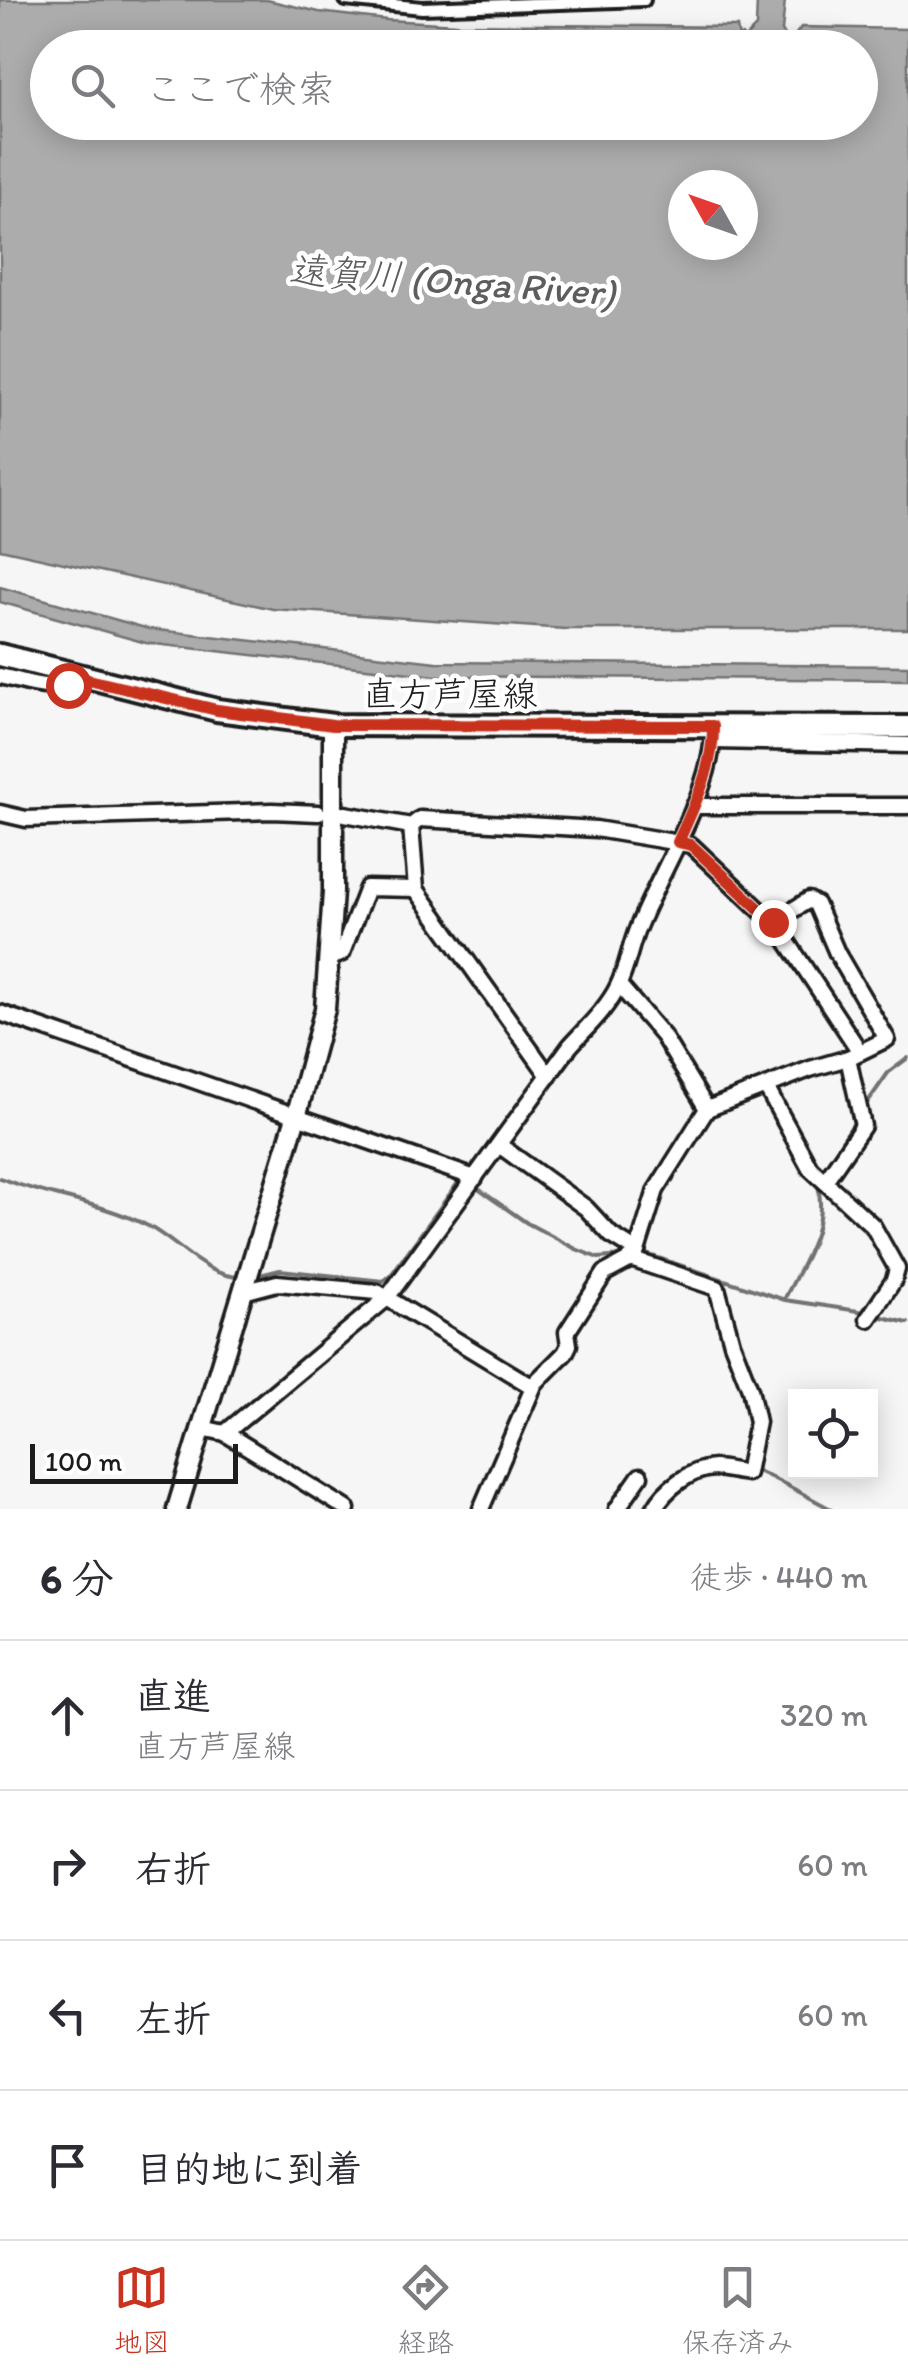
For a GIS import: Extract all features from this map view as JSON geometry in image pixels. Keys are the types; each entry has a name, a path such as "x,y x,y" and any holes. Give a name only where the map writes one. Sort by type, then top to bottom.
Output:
{"main road":[{"name":"直方芦屋線","path":"0,656 217,710 333,725 713,734 908,727"}],"street":[{"path":"346,0 422,8 644,0"},
{"path":"0,676 52,687 68,685 76,677"},
{"path":"177,1509 325,1009 330,958 333,725"},
{"path":"224,1432 387,1298 619,985 638,926 694,806 713,734 908,745"},
{"path":"694,806 908,806"},
{"path":"0,813 26,820 318,812"},
{"path":"345,814 412,826"},
{"path":"412,826 420,819 576,828 691,845 773,922 854,1055 863,1126 825,1182"},
{"path":"412,826 416,890 549,1076"},
{"path":"330,958 342,953 367,888 416,890"},
{"path":"481,1509 532,1387 565,1353 569,1345 567,1332 604,1273 634,1255 656,1190 707,1108 854,1055 887,1038 837,953 816,904 809,900 773,922"},
{"path":"619,985 663,1036 707,1108"},
{"path":"0,1014 475,1178"},
{"path":"766,1086 810,1168 873,1226 898,1269 868,1319"},
{"path":"499,1145 586,1208 634,1255 717,1288 757,1422 747,1474 714,1468 697,1473 675,1484 654,1509"},
{"path":"242,1292 277,1283 377,1292 532,1387"},
{"path":"202,1428 224,1432 346,1509"},
{"path":"618,1509 640,1476"}],"water":[{"name":"遠賀川 (Onga River)","path":"0,0 267,0 319,12 387,20 738,30 30,30 30,140 878,140 878,30 799,30 908,29 908,629 565,629 273,609 0,549"},
{"path":"757,0 785,0 782,30 753,30"},
{"path":"0,587 149,629 436,662 908,666 908,680 436,676 146,643 0,602"}],"waterway":[{"path":"865,1106 888,1073 908,1058"},
{"path":"821,1173 857,1118"},
{"path":"0,1178 130,1218 159,1233 204,1266 243,1277"},
{"path":"252,1277 280,1270 383,1281 460,1180"},
{"path":"785,1298 817,1227 817,1181"},
{"path":"474,1186 527,1223 576,1249 598,1258 624,1256"},
{"path":"643,1253 785,1300 865,1312"},
{"path":"874,1315 908,1323"},
{"path":"702,1464 731,1462 785,1484 831,1509"},
{"path":"646,1509 667,1482"}],"route":[{"path":"68,685 76,677 217,710 333,725 713,726 714,741 678,842 691,845 773,922"}]}
